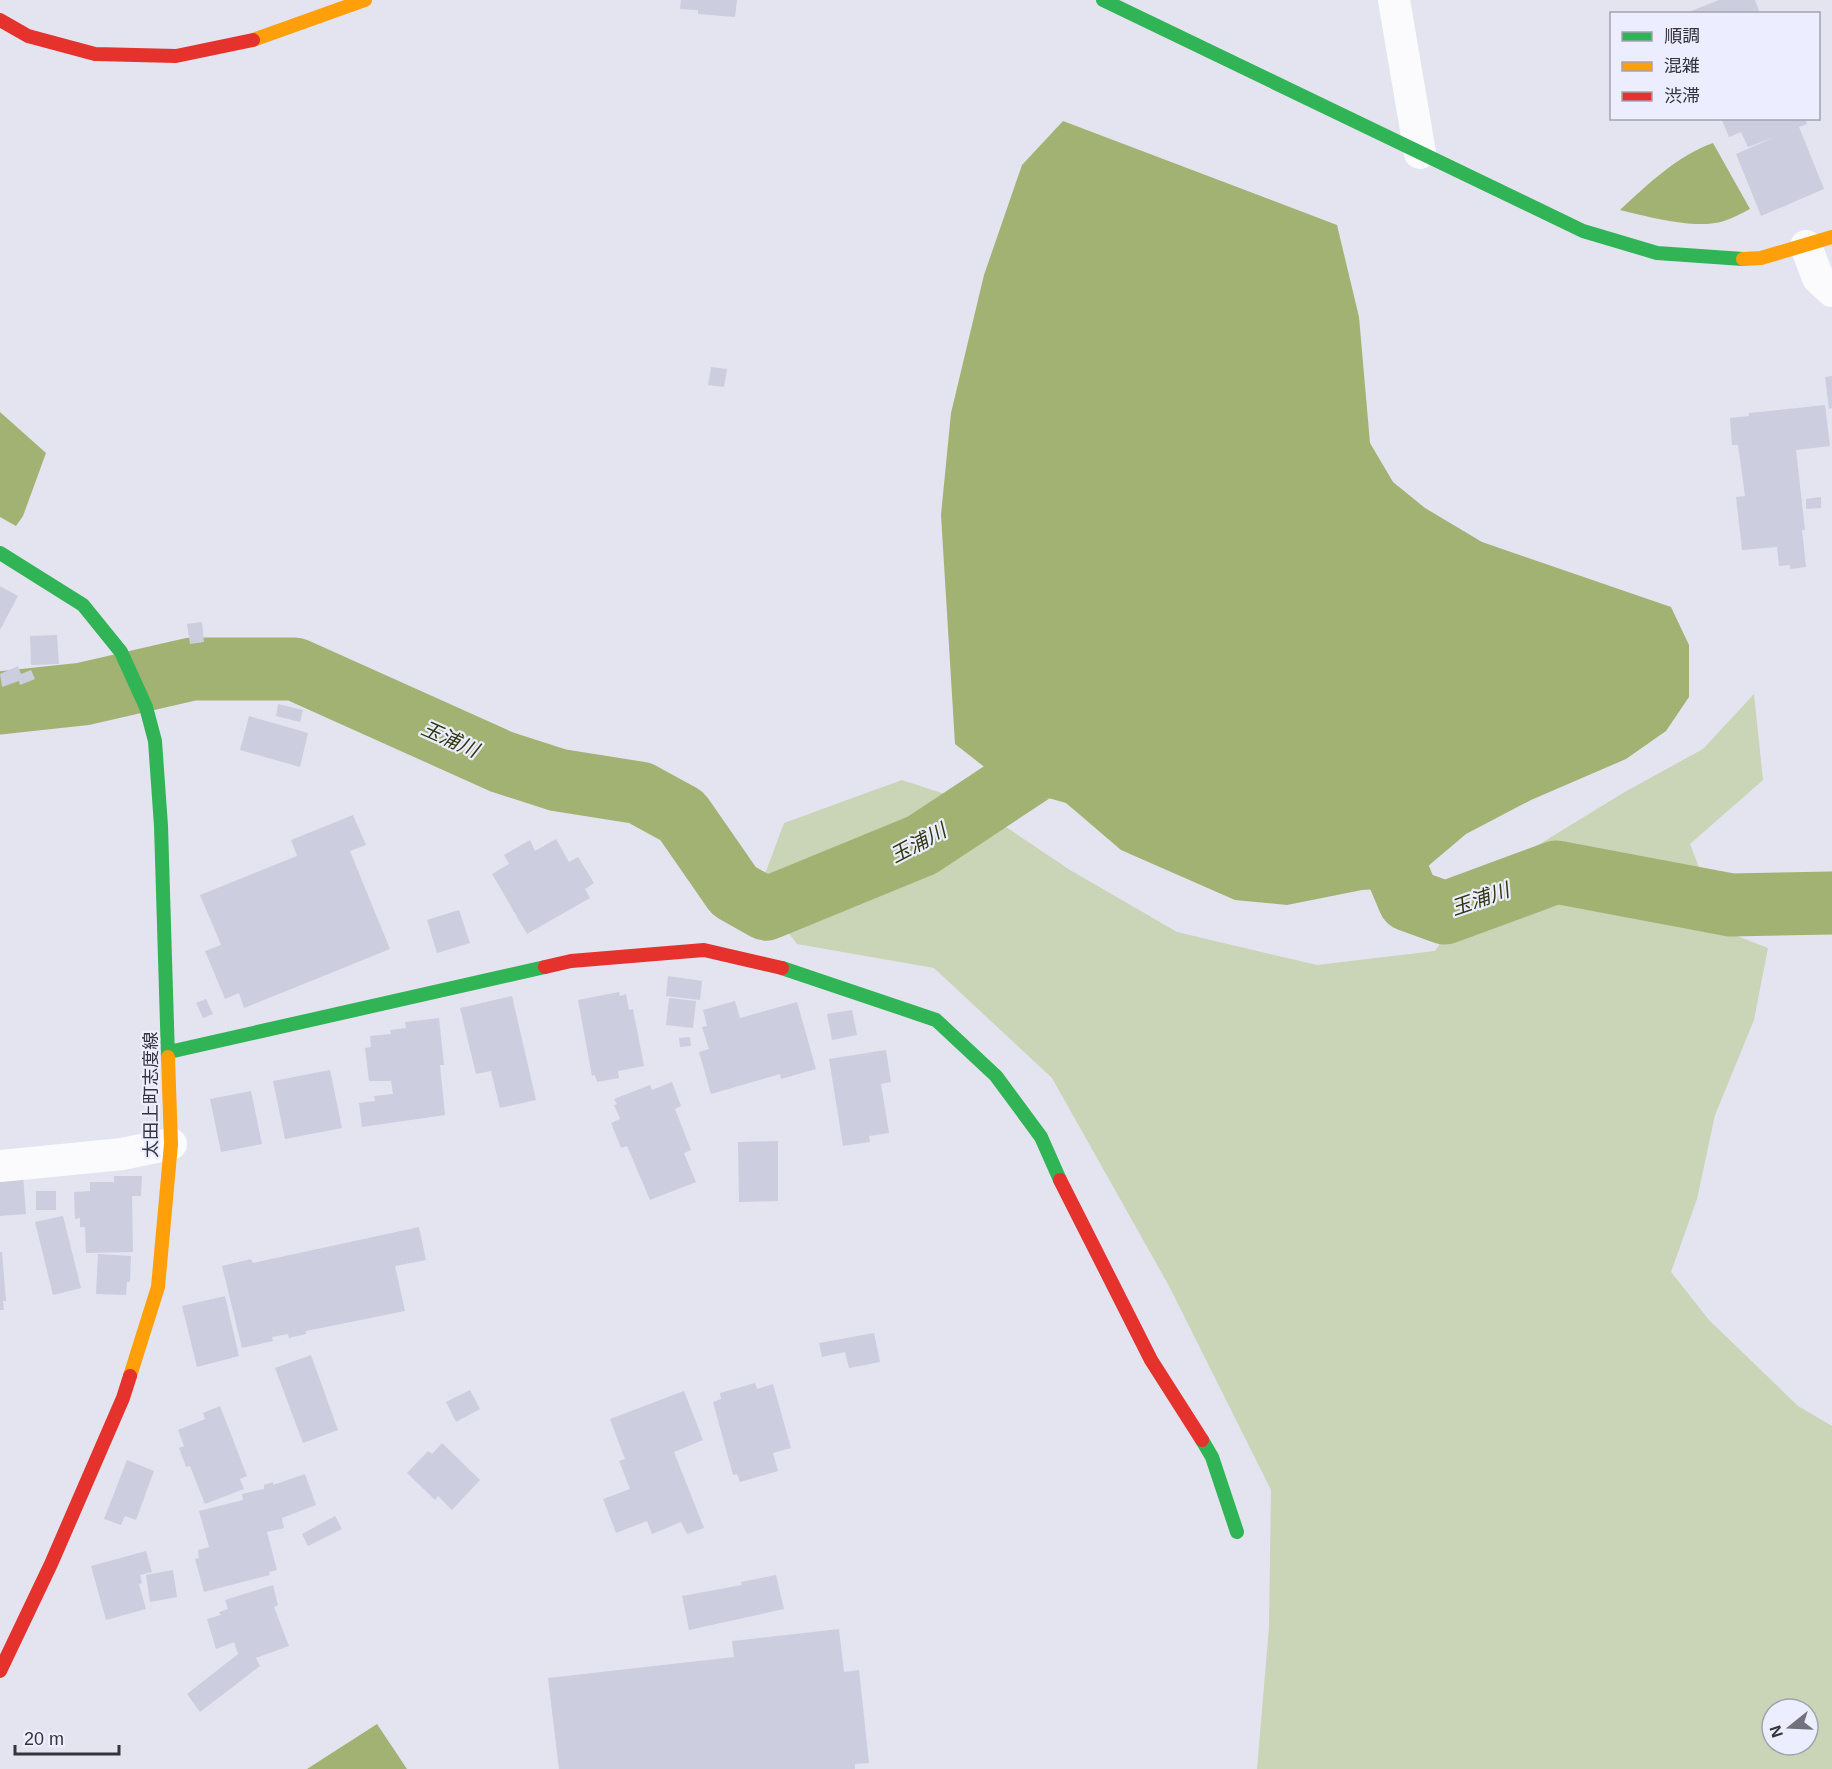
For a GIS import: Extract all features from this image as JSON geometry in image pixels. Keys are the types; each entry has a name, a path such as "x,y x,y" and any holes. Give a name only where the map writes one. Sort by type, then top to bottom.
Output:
{"street":[{"path":"0,20 28,36 95,54 176,56 255,40 365,0"},
{"path":"1103,0 1583,231 1657,253 1739,259 1761,258 1819,242 1818,278 1832,291"},
{"path":"1394,0 1420,153"},
{"name":"太田上町志度線","path":"0,553 83,605 122,652 146,707 155,741 157,773 171,1144 158,1287 123,1398 51,1564 0,1671"},
{"path":"169,1052 570,961 704,950 793,969 936,1020 996,1076 1041,1137 1066,1196 1151,1360 1212,1457 1237,1532"},
{"path":"0,1166 122,1154 171,1144"}],"shaded area":[{"path":"1063,121 1337,225 1359,317 1370,443 1393,482 1425,508 1482,542 1671,607 1689,645 1689,697 1666,731 1626,759 1531,800 1466,834 1427,867 1409,900 1383,889 1362,890 1287,905 1235,900 1121,850 1066,803 1010,787 955,744 941,515 951,413 984,275 1022,165"},
{"path":"1713,143 1750,209 1724,221 1700,224 1672,222 1620,210 1675,163"},
{"path":"0,412 46,453 23,516 16,526 0,517"},
{"path":"1754,694 1763,780 1690,844 1724,931 1768,948 1754,1020 1715,1115 1697,1199 1671,1272 1709,1320 1798,1406 1832,1426 1832,1769 1257,1769 1269,1627 1271,1490 1169,1286 1052,1078 934,968 797,944 758,893 784,823 902,780 969,802 1070,870 1177,932 1317,965 1435,951 1483,879 1623,793 1703,749"},
{"path":"377,1724 407,1769 307,1769"}],"building":[{"path":"681,0 737,0 735,17 698,14 698,10 680,9"},
{"path":"1719,0 1755,0 1759,12 1691,12"},
{"path":"1722,120 1806,120 1807,124 1799,127 1824,189 1761,216 1736,154 1775,137 1748,147 1741,132 1729,137"},
{"path":"711,367 727,369 724,387 708,385"},
{"path":"1832,376 1832,408 1829,409 1825,377"},
{"path":"1825,405 1830,446 1796,450 1805,530 1802,530 1806,567 1790,569 1790,565 1779,566 1777,547 1742,550 1736,497 1745,496 1738,445 1732,445 1730,418 1749,416 1749,413"},
{"path":"1821,497 1821,508 1806,509 1806,499"},
{"path":"0,586 18,596 0,630"},
{"path":"202,622 204,642 190,644 187,624"},
{"path":"57,635 59,664 31,665 30,636"},
{"path":"18,666 21,674 31,670 35,679 20,685 19,681 2,687 0,674"},
{"path":"278,704 303,710 300,722 276,716"},
{"path":"249,716 308,733 300,767 240,750"},
{"path":"353,815 366,845 350,851 390,949 244,1008 239,993 225,999 205,951 221,945 200,895 297,856 291,840"},
{"path":"556,839 569,862 578,857 594,883 585,889 590,898 527,934 492,874 509,864 504,855 530,840 535,851"},
{"path":"459,910 470,943 437,953 427,920"},
{"path":"668,976 702,981 700,1000 666,996"},
{"path":"619,992 620,996 626,994 629,1010 633,1009 644,1066 618,1071 619,1078 597,1082 595,1075 592,1076 578,1000"},
{"path":"512,996 536,1100 500,1108 491,1071 476,1074 460,1008"},
{"path":"669,998 696,1001 693,1028 666,1025"},
{"path":"206,999 213,1014 203,1018 196,1003"},
{"path":"735,1001 740,1018 797,1002 816,1069 781,1079 780,1074 711,1094 699,1052 709,1049 702,1027 707,1026 703,1010"},
{"path":"852,1010 857,1035 832,1040 827,1014"},
{"path":"439,1018 444,1065 440,1065 445,1115 362,1127 359,1103 375,1101 374,1096 393,1094 391,1081 369,1081 365,1048 371,1047 370,1036 391,1034 390,1030 406,1028 405,1022"},
{"path":"690,1037 691,1046 680,1047 679,1038"},
{"path":"886,1050 891,1082 881,1084 889,1133 869,1136 870,1142 843,1146 829,1059"},
{"path":"330,1070 342,1128 285,1139 273,1081"},
{"path":"672,1082 681,1106 675,1109 691,1150 684,1153 696,1182 650,1200 627,1146 621,1148 611,1123 620,1119 614,1099 650,1085 652,1090"},
{"path":"251,1091 262,1144 221,1152 210,1099"},
{"path":"778,1141 778,1201 739,1202 738,1142"},
{"path":"23,1175 26,1214 0,1216 0,1177"},
{"path":"114,1176 142,1176 141,1196 132,1196 133,1252 86,1253 85,1227 80,1227 80,1218 75,1219 74,1192 90,1191 90,1182 114,1182"},
{"path":"36,1191 56,1191 56,1210 36,1210"},
{"path":"63,1216 81,1288 53,1295 35,1222"},
{"path":"419,1227 426,1260 395,1266 405,1311 306,1331 306,1334 289,1338 288,1334 272,1337 273,1341 242,1348 222,1266 251,1259 253,1263"},
{"path":"0,1252 2,1252 6,1301 3,1301 4,1310 0,1310"},
{"path":"98,1254 131,1256 130,1282 127,1282 126,1295 96,1294"},
{"path":"225,1296 239,1356 197,1367 182,1306"},
{"path":"874,1333 880,1362 849,1368 845,1352 822,1357 819,1343"},
{"path":"311,1355 338,1430 303,1443 275,1368"},
{"path":"755,1383 757,1389 773,1384 791,1448 773,1453 778,1471 740,1482 737,1474 733,1475 713,1402 721,1399 720,1393"},
{"path":"470,1390 480,1409 456,1422 446,1402"},
{"path":"684,1391 703,1440 674,1452 704,1528 687,1534 681,1522 652,1534 647,1521 616,1533 603,1499 630,1489 619,1461 625,1459 610,1419"},
{"path":"220,1406 247,1476 240,1479 244,1489 205,1504 190,1466 186,1467 179,1448 184,1446 178,1430 205,1419 203,1413"},
{"path":"442,1443 480,1480 452,1510 438,1496 435,1500 407,1473 428,1451 432,1454"},
{"path":"127,1460 154,1471 136,1520 125,1516 121,1525 104,1519"},
{"path":"305,1474 316,1505 282,1518 284,1528 267,1532 277,1570 269,1572 270,1575 204,1592 195,1559 199,1558 198,1550 209,1547 199,1511 243,1500 242,1494 264,1489 264,1485 273,1482 273,1485"},
{"path":"335,1516 342,1529 308,1546 302,1534"},
{"path":"146,1551 152,1572 140,1575 142,1583 139,1584 146,1609 106,1620 91,1566"},
{"path":"173,1570 177,1597 150,1602 146,1575"},
{"path":"776,1575 784,1609 689,1630 682,1596 742,1585 741,1582"},
{"path":"273,1585 278,1605 274,1607 289,1646 256,1658 260,1666 200,1712 187,1694 238,1654 234,1642 216,1649 207,1619 221,1615 219,1612 228,1609 225,1600"},
{"path":"839,1629 844,1672 859,1670 869,1763 855,1764 855,1769 559,1769 548,1678 734,1657 732,1641"}],"waterway":[{"name":"玉浦川","path":"0,703 83,694 192,669 295,669 502,762 558,780 640,793 682,816 734,891 766,909 922,845 1040,767 1092,766"},
{"name":"玉浦川","path":"1365,829 1383,838 1409,900 1445,913 1556,872 1731,905 1832,903"}],"traffic: fast":[{"path":"1103,0 1583,231 1657,253 1743,259"},
{"path":"0,553 83,605 121,652 146,707 155,741 161,826 168,1057"},
{"path":"169,1052 545,967"},
{"path":"782,968 936,1020 996,1076 1041,1137 1060,1180"},
{"path":"1202,1440 1212,1457 1237,1532"}],"traffic: slow":[{"path":"253,40 365,0"},
{"path":"1743,259 1761,258 1832,237"},
{"path":"130,1376 158,1287 171,1144 168,1057"}],"traffic: jam":[{"path":"0,20 28,36 95,54 176,56 253,40"},
{"path":"545,967 571,961 704,950 782,968"},
{"path":"1060,1180 1151,1360 1202,1440"},
{"path":"0,1671 51,1564 123,1398 130,1376"}]}
